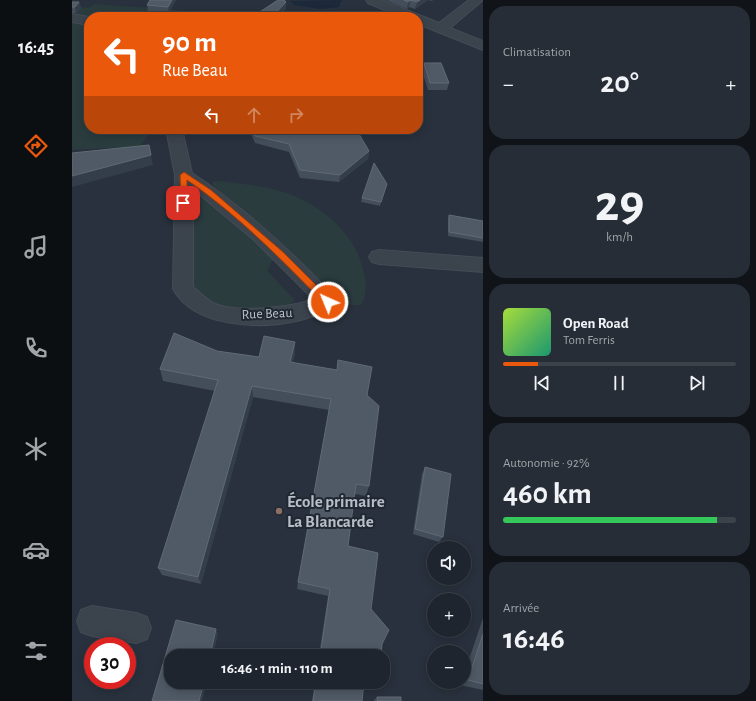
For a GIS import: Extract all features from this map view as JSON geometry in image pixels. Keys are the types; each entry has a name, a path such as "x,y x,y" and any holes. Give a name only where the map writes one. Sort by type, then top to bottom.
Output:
{"street":[{"path":"372,0 400,12"},
{"path":"440,29 477,0"},
{"path":"72,18 84,20"},
{"path":"423,22 483,46"},
{"name":"Rue Beau","path":"175,134 184,175 183,289 192,299 213,311 263,316 296,314 328,302 280,254 209,191 184,175"},
{"path":"379,257 483,265"},
{"path":"92,621 136,628"}],"shaded area":[{"path":"95,4 178,10 178,12 84,12 84,16 75,15 82,7 88,8"},
{"path":"72,22 84,23 84,134 149,134 140,146 72,150"},
{"path":"217,181 261,187 286,193 312,205 334,222 344,232 359,256 366,282 366,292 361,305 351,305 342,301 213,185 213,182"},
{"path":"191,188 196,189 274,257 267,271 295,300 288,306 265,310 228,308 193,294 188,190"}],"water":[{"path":"342,0 339,7 320,9 294,5 290,1"}],"building":[{"path":"150,0 172,0 168,7 147,5"},
{"path":"278,0 284,0 286,2 277,12 260,12"},
{"path":"72,2 79,2 75,7 72,7"},
{"path":"424,63 441,63 449,83 430,83"},
{"path":"254,134 359,134 369,151 340,175 300,170 289,144 255,136"},
{"path":"149,145 151,155 72,176 72,153"},
{"path":"374,163 387,184 381,202 362,198"},
{"path":"449,215 483,221 483,238 449,232"},
{"path":"174,333 217,351 259,357 264,336 295,342 290,362 337,370 338,360 372,367 367,395 379,406 369,486 356,484 348,546 378,553 371,609 389,630 382,644 382,649 321,649 330,589 298,582 331,399 252,386 198,577 158,568 218,380 160,369"},
{"path":"425,467 451,474 443,537 415,529"},
{"path":"176,620 216,629 212,649 167,649"},
{"path":"483,634 483,684 471,681 471,671"},
{"path":"164,660 164,689 202,689 199,701 152,701"},
{"path":"315,689 363,689 362,701 313,701"},
{"path":"377,697 401,697 401,701 378,701"}],"place":[{"name":"École primaire La Blancarde","path":"279,511"}],"route":[{"path":"183,203 184,175 209,191 280,254 328,302"}]}
